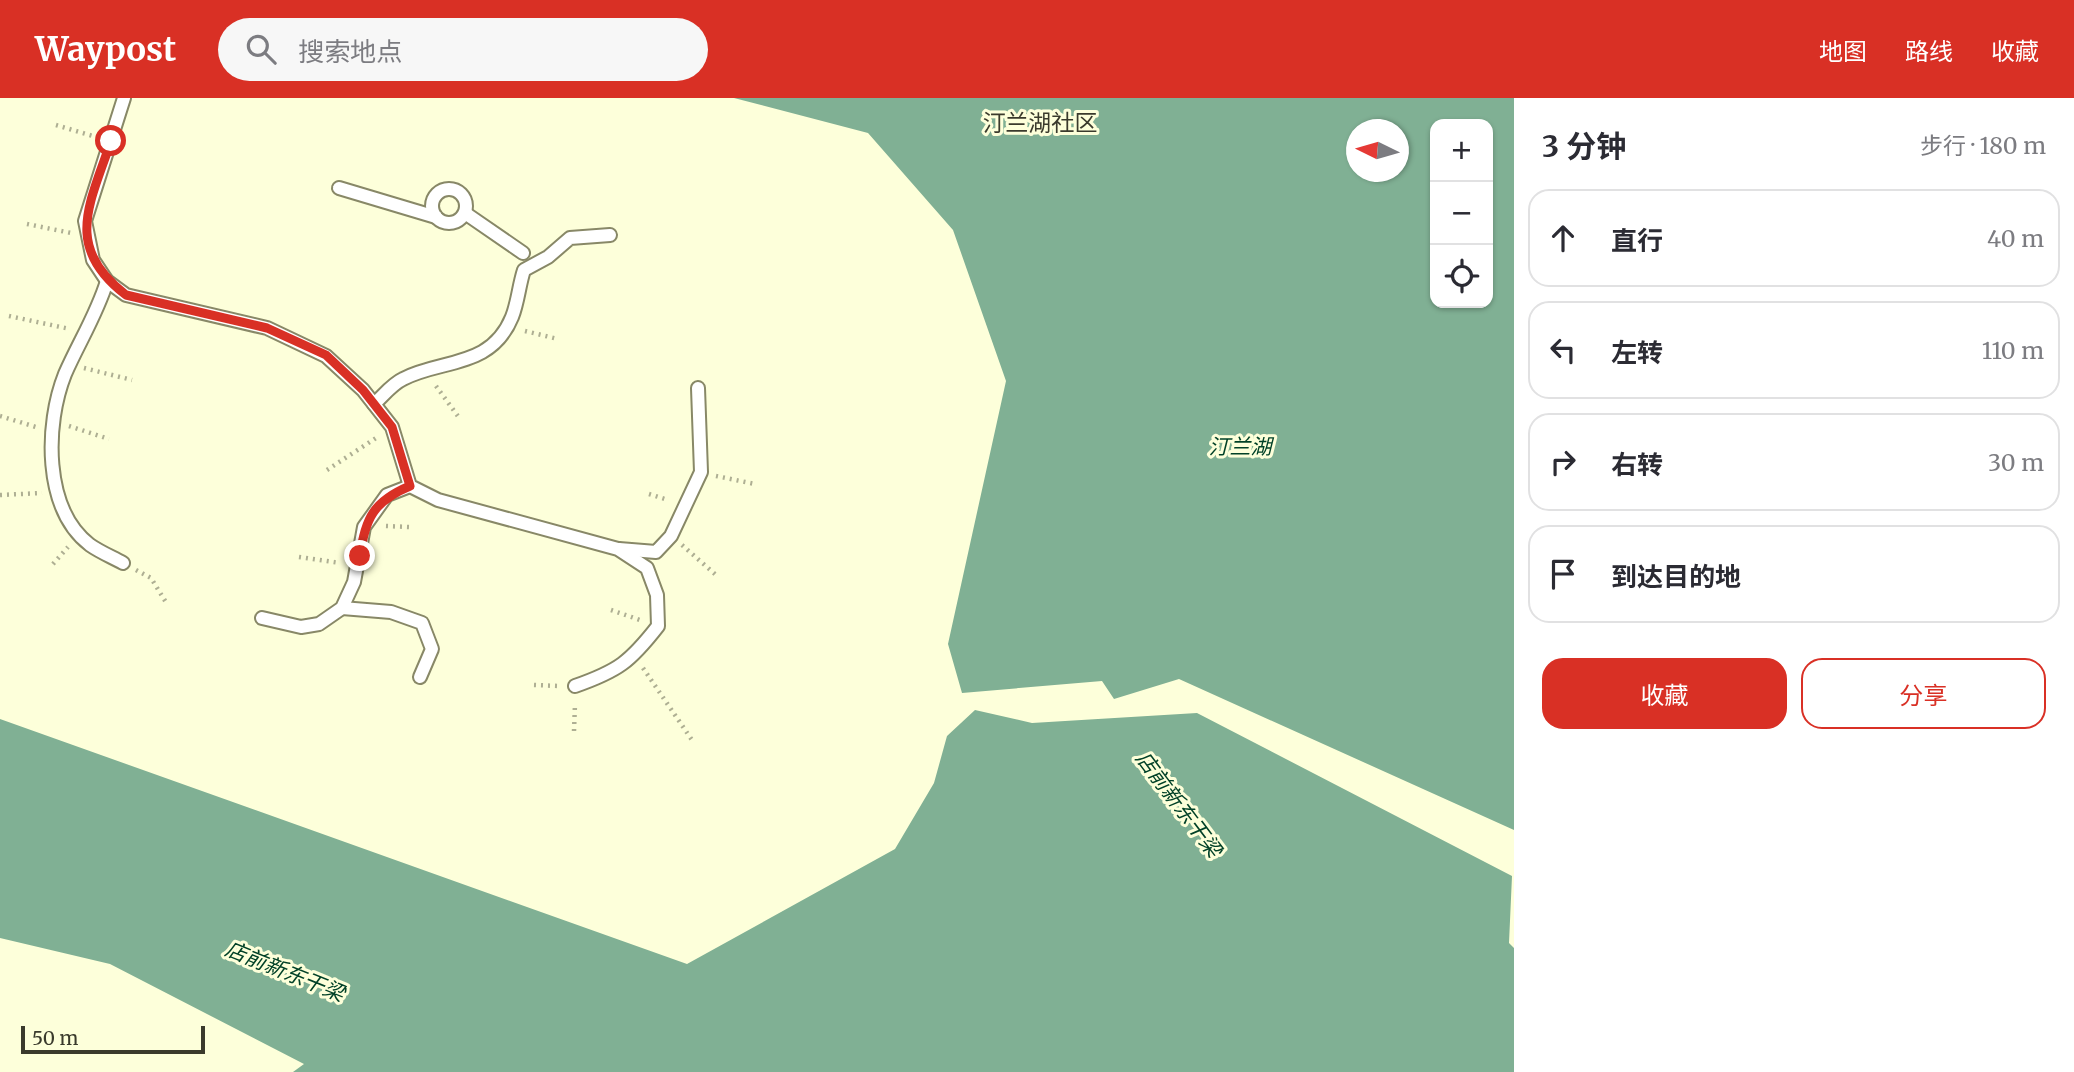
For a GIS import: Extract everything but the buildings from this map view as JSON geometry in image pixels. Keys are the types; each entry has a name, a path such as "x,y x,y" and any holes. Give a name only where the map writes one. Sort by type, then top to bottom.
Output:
{"lane":[{"path":"124,98 85,221 93,260 107,281 126,295 267,328 326,355 374,404 392,427 410,486 438,500 618,549 656,552"},
{"path":"339,188 452,223 465,213"},
{"path":"436,217 433,201 445,190 455,190 464,197 465,213"},
{"path":"465,213 523,253 548,257"},
{"path":"524,270 548,257 570,238 610,234"},
{"path":"374,404 400,380 425,370 465,361 485,350 507,327 513,316 524,270 523,253"},
{"path":"107,281 99,306 70,365 57,404 54,427 57,493 70,521 89,544 123,563"},
{"path":"99,306 126,295"},
{"path":"647,568 656,552 671,536 701,472 698,388"},
{"path":"262,618 301,627 319,624 342,607 357,566 364,527 387,495 410,486"},
{"path":"575,686 610,674 635,656 658,626 657,595 647,568 618,549"},
{"path":"342,607 391,612 422,624 432,649 420,677"}],"path":[{"path":"56,125 111,141"},
{"path":"27,224 88,236"},
{"path":"9,316 85,333"},
{"path":"507,327 558,339"},
{"path":"70,365 132,380"},
{"path":"425,370 460,419"},
{"path":"0,416 109,439"},
{"path":"327,470 392,427"},
{"path":"701,472 755,484"},
{"path":"0,495 57,493"},
{"path":"671,536 716,575"},
{"path":"299,557 357,566"},
{"path":"123,563 151,578 167,604"},
{"path":"611,610 658,626"},
{"path":"635,656 694,743"}],"water":[{"name":"汀兰湖","path":"734,98 1514,98 1514,830 1179,679 1114,699 1102,681 962,693 948,644 1006,381 953,230 868,133"},
{"name":"店前新东干梁","path":"975,710 1032,723 1197,713 1512,876 1509,943 1514,948 1514,1072 293,1072 304,1064 110,964 0,938 0,719 687,964 895,849 934,783 947,736"}],"district":[{"name":"汀兰湖社区","path":"1040,122"}],"route":[{"path":"111,141 85,221 93,260 107,281 126,295 267,328 326,355 363,390 392,427 410,486 387,495 364,527 360,556"}]}
